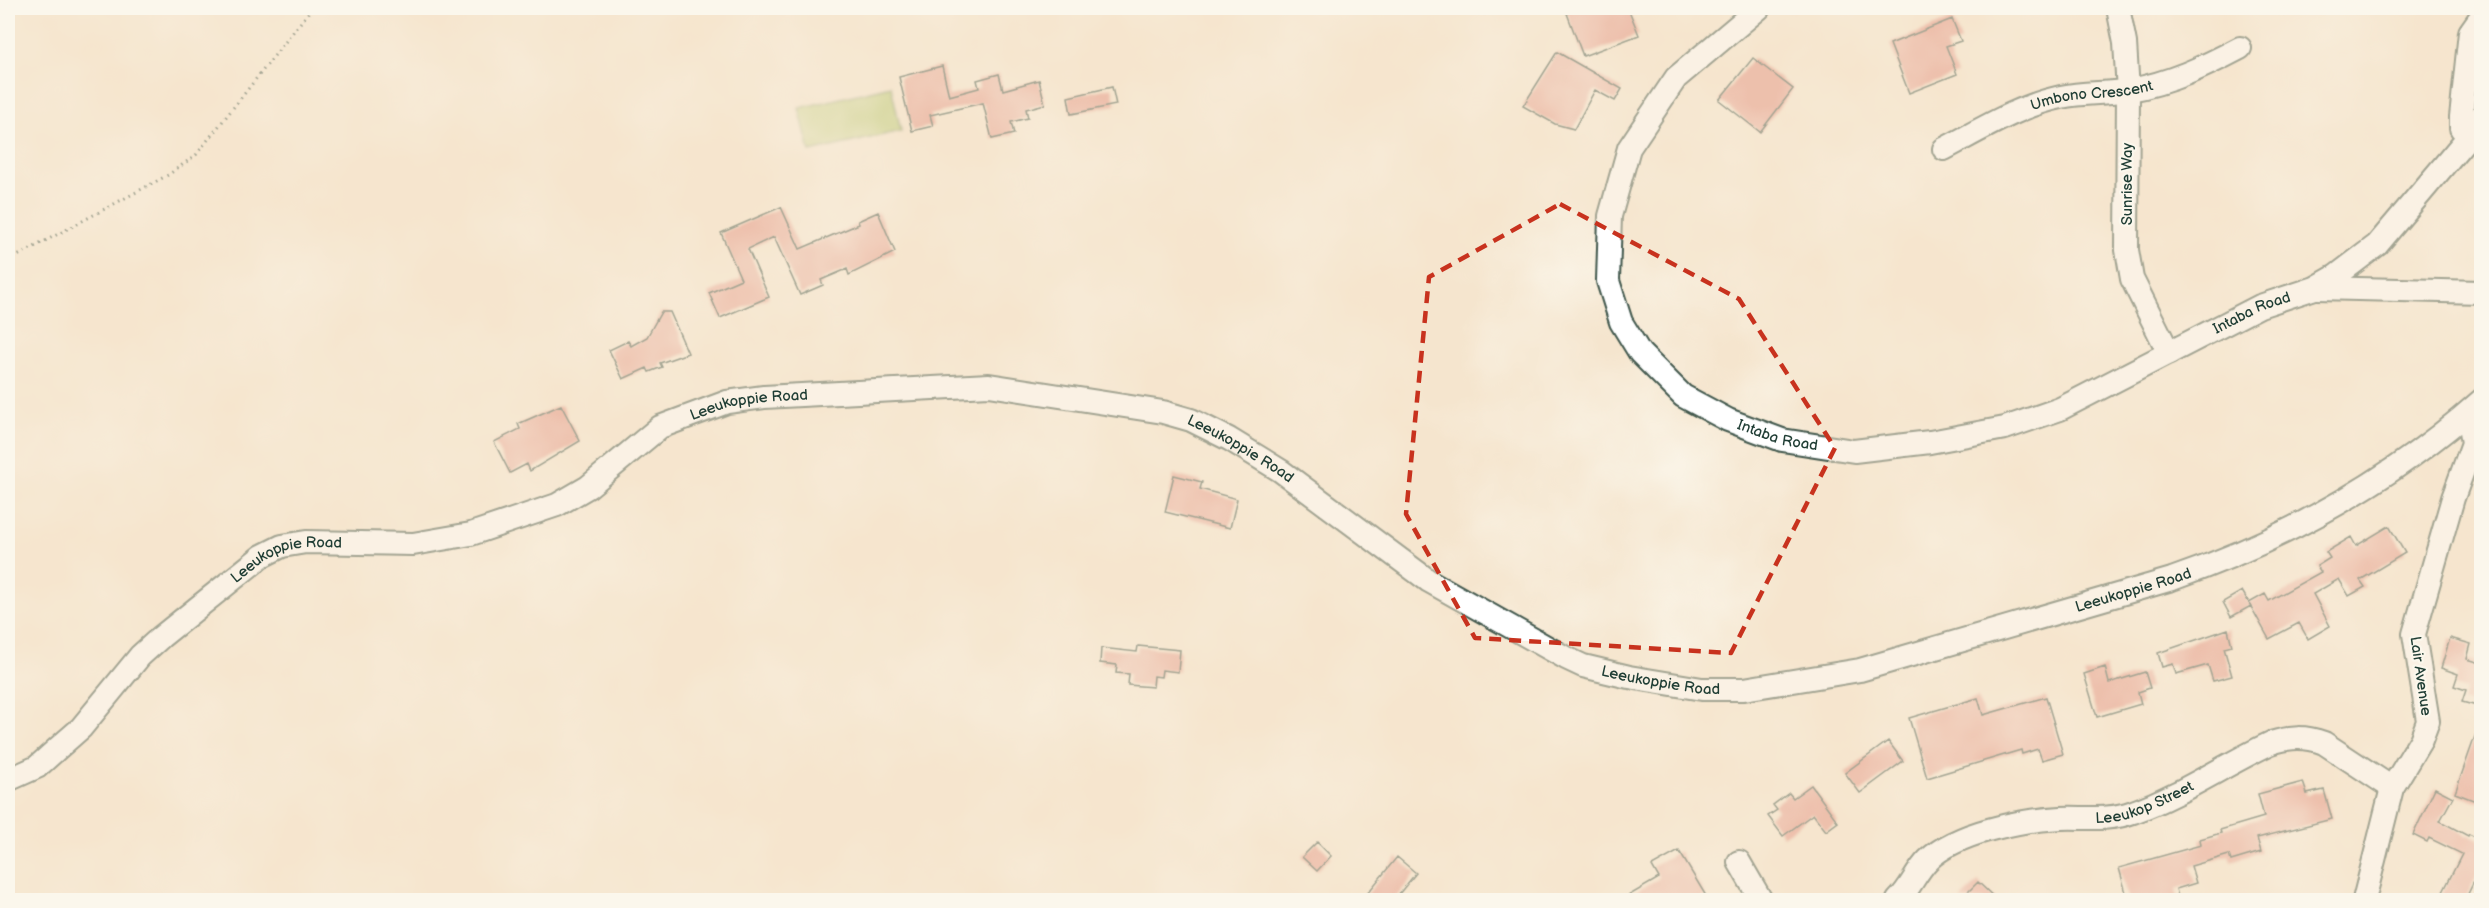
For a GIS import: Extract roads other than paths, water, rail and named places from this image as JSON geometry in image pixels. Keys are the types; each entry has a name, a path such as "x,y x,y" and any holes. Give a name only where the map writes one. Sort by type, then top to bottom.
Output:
{"street":[{"name":"Intaba Road","path":"1759,8 1676,78 1629,148 1610,216 1608,281 1621,322 1640,353 1683,396 1728,420 1782,440 1854,451 1930,442 2005,428 2060,409 2260,306 2315,288 2377,245 2421,197 2467,135 2479,124 2481,115"},
{"name":"Sunrise Way","path":"2118,8 2125,43 2128,91 2127,250 2132,279 2169,353"},
{"path":"2467,135 2462,128 2461,117 2470,32 2481,15"},
{"name":"Umbono Crescent","path":"1944,149 2022,108 2062,97 2128,91 2161,84 2196,71 2240,48"},
{"name":"Intaba Road","path":"2315,288 2481,292"},
{"name":"Leeukoppie Road","path":"8,780 37,766 81,728 154,644 262,556 282,546 306,542 413,544 436,542 557,505 588,487 660,427 727,402 764,397 990,385 1163,412 1191,420 1229,439 1281,471 1429,581 1566,658 1607,672 1719,690 1744,690 1860,670 2172,579 2218,563 2281,536 2370,486 2475,406"},
{"name":"Lair Avenue","path":"2364,900 2392,788 2421,740 2428,721 2414,634 2453,498 2473,443 2475,406"},
{"name":"Leeukop Street","path":"1898,900 1927,861 1940,851 1983,832 2016,824 2060,818 2097,819 2133,812 2271,742 2286,738 2311,738 2324,742 2392,788"},
{"path":"1738,862 1761,900"}]}
